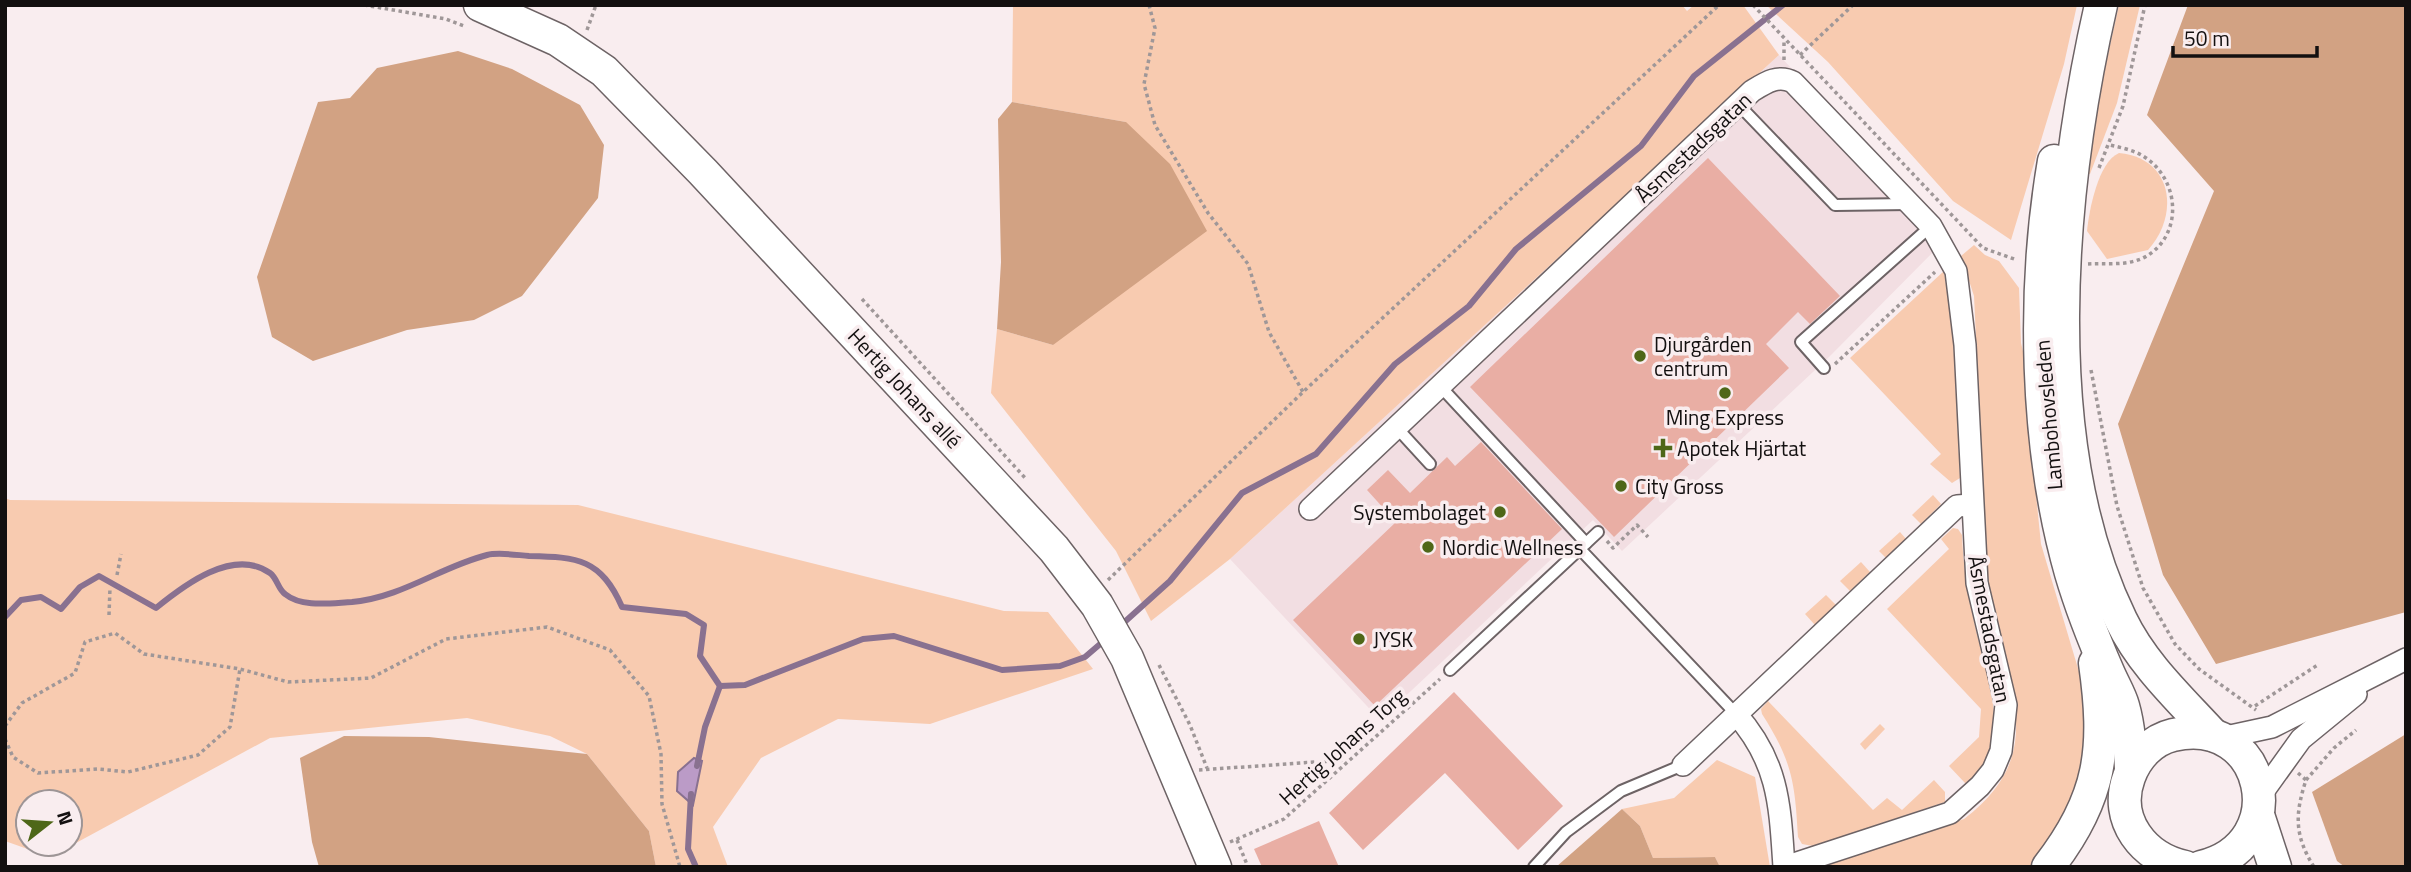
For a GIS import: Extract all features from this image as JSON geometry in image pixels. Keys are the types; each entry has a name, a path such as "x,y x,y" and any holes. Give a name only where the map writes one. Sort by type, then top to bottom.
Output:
{"main road":[{"name":"Lambohovsleden","path":"2101,5 2090,54 2070,186 2065,249 2064,345 2069,423 2080,496 2101,573 2122,622 2152,668 2217,736 2246,758 2256,776 2259,805"},
{"name":"Hertig Johans allé","path":"475,16 558,40 604,71 684,152 1054,549 1102,592 1142,659 1220,853"},
{"name":"Lambohovsleden","path":"2090,54 2057,143 2045,216 2041,348 2048,453 2058,523 2090,627 2122,704 2130,734 2127,817 2134,835 2168,866"},
{"path":"2048,867 2076,828 2089,801 2101,749 2090,627"},
{"path":"2067,867 2128,781 2148,747 2169,736 2189,731 2217,736"},
{"path":"2201,867 2231,855 2243,845 2259,805"},
{"path":"2259,805 2275,867"}],"street":[{"name":"Åsmestadsgatan","path":"1310,509 1738,104 1773,80 1784,78 1793,82 1931,226 1951,258 1962,310 1977,583 2006,705 2001,751 1993,770 1980,786 1950,813 1785,867 1780,801 1775,781 1757,741 1736,714"},
{"path":"1683,765 1957,506 1971,505"},
{"path":"2217,736 2264,731 2405,659"},
{"path":"2259,805 2282,761 2319,722 2405,659"}],"lane":[{"path":"1738,104 1835,205 1909,204"},
{"path":"1826,370 1801,342 1931,226"},
{"path":"1440,386 1736,714"},
{"path":"1397,428 1430,464"},
{"path":"1450,670 1598,532"},
{"path":"1534,867 1566,832 1622,791 1683,765"}],"path":[{"path":"364,5 446,19 475,16"},
{"path":"1149,5 1154,28 1144,84 1155,125 1208,213 1248,264 1269,332 1303,392"},
{"path":"1102,592 1303,392 1719,5"},
{"path":"1753,5 1974,239 1991,253 2019,261"},
{"path":"1800,55 1853,5"},
{"path":"2098,169 2110,145 2123,106 2145,5"},
{"path":"2086,264 2128,263 2151,253 2167,234 2174,211 2170,188 2158,168 2137,152 2110,145"},
{"path":"1826,370 1974,239"},
{"path":"2090,366 2117,506 2143,588 2175,644 2199,669 2255,706 2264,731"},
{"path":"1598,532 1613,548 1637,525 1648,537"},
{"path":"117,575 121,554"},
{"path":"109,615 110,588"},
{"path":"5,726 22,703 75,673 85,642 100,635 115,633 144,653 240,670 288,682 371,678 446,639 547,627 610,650 649,695 661,754 662,804 680,867"},
{"path":"1142,659 1191,725 1207,768"},
{"path":"2255,706 2319,664"},
{"path":"5,739 13,757 38,773 98,769 128,772 198,755 230,727 240,670"},
{"name":"Hertig Johans Torg","path":"1220,853 1284,820 1347,759 1450,670"},
{"path":"2314,867 2299,834 2297,808 2306,780 2334,748 2356,730"},
{"path":"1193,772 1207,768 1347,759"},
{"path":"2282,761 2306,780"},
{"path":"1220,853 1248,867"}],"shaded area":[{"path":"1013,5 1682,5 1687,11 1694,5 1743,5 1779,55 1230,559 1151,621 1116,551 991,393 997,329 1053,345 1126,122 1012,102"},
{"path":"1766,5 2077,5 2064,64 2011,240 1953,201 1828,62"},
{"path":"2119,5 2140,5 2117,103 2090,174 2082,172"},
{"path":"2188,5 2406,5 2406,612 2216,664 2163,575 2118,424 2214,191 2147,115"},
{"path":"458,51 512,69 580,105 604,145 598,198 522,296 474,320 407,330 313,361 272,337 257,277 318,102 350,98 377,68"},
{"path":"1779,55 1948,237 1830,356 1622,551 1593,520 1380,720 1230,559"},
{"path":"1012,102 1126,122 1170,164 1207,231 1053,345 997,329 1001,262 998,119"},
{"path":"2119,153 2137,157 2151,165 2166,190 2167,205 2165,221 2148,250 2107,259 2087,231 2092,200 2100,176 2105,166"},
{"path":"1974,245 1985,255 1999,261 2019,288 2021,343 2032,389 2036,433 2035,485 2041,544 2085,692 2086,776 2035,867 1822,867 1964,819 1990,795 2006,771 2014,747 2016,722 2013,696 1993,611 1987,568 1974,296 1961,256"},
{"path":"1944,271 1953,335 1960,478 1952,483 1930,464 1941,454 1850,358"},
{"path":"1933,495 1941,504 1921,524 1912,515"},
{"path":"5,498 578,505 1004,611 1048,612 1093,669 930,724 838,719 761,758 713,827 728,867 656,867 649,831 587,754 550,736 467,718 270,738 84,839 84,788 14,788 14,844 5,841"},
{"path":"1953,528 1958,529 1962,535 1968,592 1994,708 1992,750 1984,768 1970,783 1965,783 1949,766 1979,737 1981,709 1887,609 1949,549 1941,539"},
{"path":"1900,532 1906,539 1886,558 1879,551"},
{"path":"1861,562 1870,572 1850,591 1840,581"},
{"path":"1826,595 1836,605 1815,625 1805,614"},
{"path":"1768,701 1873,810 1887,798 1902,810 1934,780 1945,792 1945,802 1813,846 1802,844 1798,837 1793,786 1786,759 1762,714 1761,709"},
{"path":"1880,724 1885,729 1865,750 1860,744"},
{"path":"2406,734 2406,867 2345,867 2337,861 2312,792"},
{"path":"344,736 429,737 587,754 649,831 656,867 319,867 312,842 300,758"},
{"path":"694,758 702,761 693,805 677,791 678,772"},
{"path":"1717,760 1755,777 1770,867 1720,867 1715,857 1653,858 1640,826 1622,809 1674,798"},
{"path":"1622,809 1640,826 1653,858 1715,857 1720,867 1556,867"}],"building":[{"name":"Djurgården centrum","path":"1708,158 1840,296 1810,324 1798,312 1766,344 1789,368 1614,537 1470,387"},
{"path":"1481,442 1562,529 1375,706 1293,620 1396,522 1367,490 1388,470 1410,493 1447,457 1455,466"},
{"path":"1454,692 1563,806 1518,850 1445,773 1363,850 1329,813"},
{"path":"1319,821 1339,867 1262,867 1254,849"}],"waterway":[{"path":"1119,627 1170,581 1242,493 1316,454 1395,364 1469,306 1516,249 1641,146 1694,76 1783,5"},
{"path":"5,617 21,600 41,597 61,609 80,587 99,576 156,608 209,572 240,564 256,566 270,573 283,592 292,598 317,604 371,599 405,588 470,560 502,554 574,560 586,564 606,579 622,607 686,614 704,625 700,656 720,686 745,685 863,639 894,636 1002,670 1060,666 1085,657 1106,639"},
{"path":"697,766 705,727 720,686"},
{"path":"691,794 688,849 696,867"}],"place":[{"name":"Djurgården centrum","path":"1640,356"},
{"name":"Ming Express","path":"1725,393"},
{"name":"Apotek Hjärtat","path":"1663,448"},
{"name":"City Gross","path":"1621,486"},
{"name":"Systembolaget","path":"1500,512"},
{"name":"Nordic Wellness","path":"1428,547"},
{"name":"JYSK","path":"1359,639"}]}
